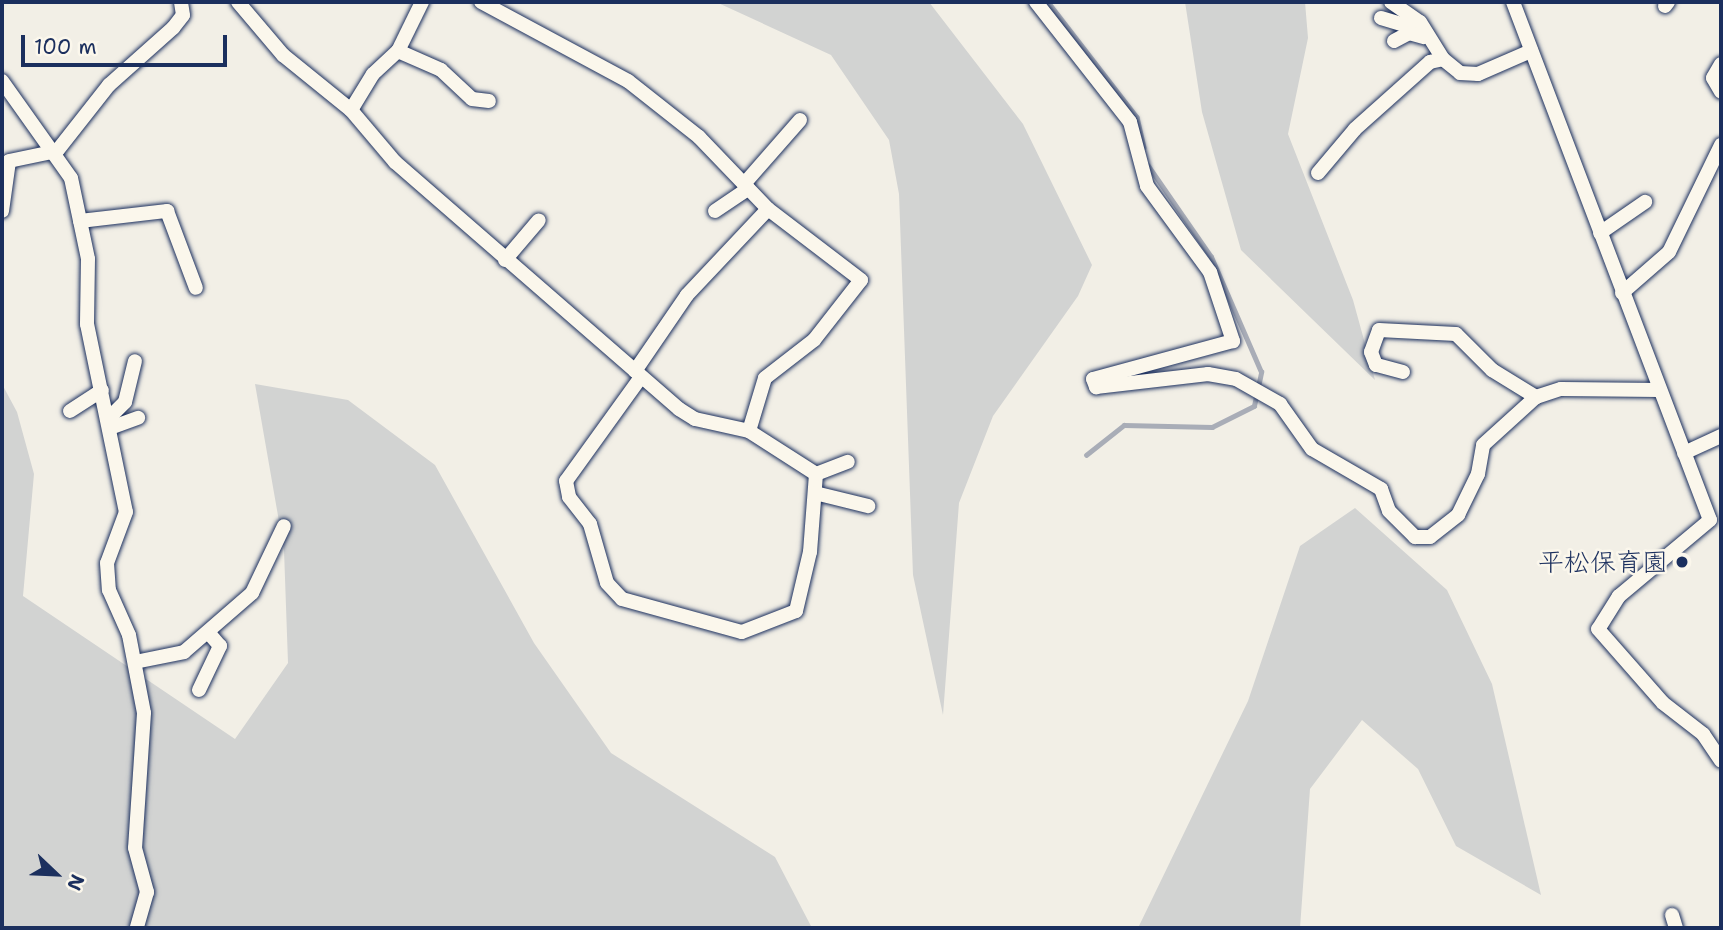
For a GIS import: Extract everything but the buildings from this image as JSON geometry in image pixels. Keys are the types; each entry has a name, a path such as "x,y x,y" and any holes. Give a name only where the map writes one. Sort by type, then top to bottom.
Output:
{"street":[{"path":"2,211 9,161 57,151 110,85 173,28 183,15 181,2"},
{"path":"238,2 283,55 351,110 396,162 638,374 695,419 749,431 816,474"},
{"path":"351,110 373,74 398,51 422,2"},
{"path":"481,2 628,81 699,137 768,209 861,280 814,340 765,378 749,431"},
{"path":"1036,2 1130,122 1147,186 1210,272 1233,341 1093,379 1096,387 1208,374 1236,379 1280,404 1312,449 1381,489 1389,511 1415,537 1430,537 1458,515 1478,474 1483,445 1536,397 1561,389 1659,390"},
{"path":"1391,2 1429,36 1443,59 1460,73 1478,74 1531,51"},
{"path":"1513,2 1659,390 1716,522 1619,596 1598,629 1663,703 1703,734 1721,761"},
{"path":"1381,18 1429,36"},
{"path":"1394,41 1409,33 1429,36"},
{"path":"398,51 441,70 472,99 489,101"},
{"path":"1318,173 1355,129 1430,62 1443,59"},
{"path":"1721,64 1713,78 1721,92"},
{"path":"2,80 57,151 80,221 88,259 87,324 125,512 107,562 109,590 135,662 144,713 135,848 146,892 137,928"},
{"path":"715,211 746,186 800,120"},
{"path":"1622,293 1669,252 1721,145"},
{"path":"1600,233 1645,202"},
{"path":"768,209 687,295 566,481 569,497 590,524 611,592 742,632 787,620 796,611 810,552 816,474"},
{"path":"80,221 167,211 196,288"},
{"path":"505,260 538,220"},
{"path":"1403,372 1376,365 1371,352 1379,330 1456,334 1492,370 1536,397"},
{"path":"109,423 125,402 135,361"},
{"path":"70,411 102,390"},
{"path":"109,423 138,418"},
{"path":"1684,453 1721,436"},
{"path":"816,474 848,462"},
{"path":"815,493 868,506"},
{"path":"135,662 184,652 252,593 284,526"},
{"path":"199,690 220,646 208,632"}],"shaded area":[{"path":"716,2 929,2 1023,124 1092,265 1078,296 993,416 959,503 943,715 913,575 899,194 889,140 831,55"},
{"path":"1185,2 1305,2 1308,38 1288,134 1353,300 1375,380 1241,250 1202,112"},
{"path":"2,384 17,412 34,474 23,596 235,739 288,663 284,550 255,384 348,400 435,465 534,643 611,753 775,857 812,928 2,928"},
{"path":"1355,508 1447,590 1492,684 1541,895 1456,846 1418,769 1362,720 1310,789 1300,928 1138,928 1248,701 1300,546"}],"waterway":[{"path":"1048,2 1137,117 1144,147"},
{"path":"1086,455 1124,425 1212,427 1254,406 1261,372 1211,257 1148,166"}],"place":[{"name":"平松保育園","path":"1682,562"}]}
